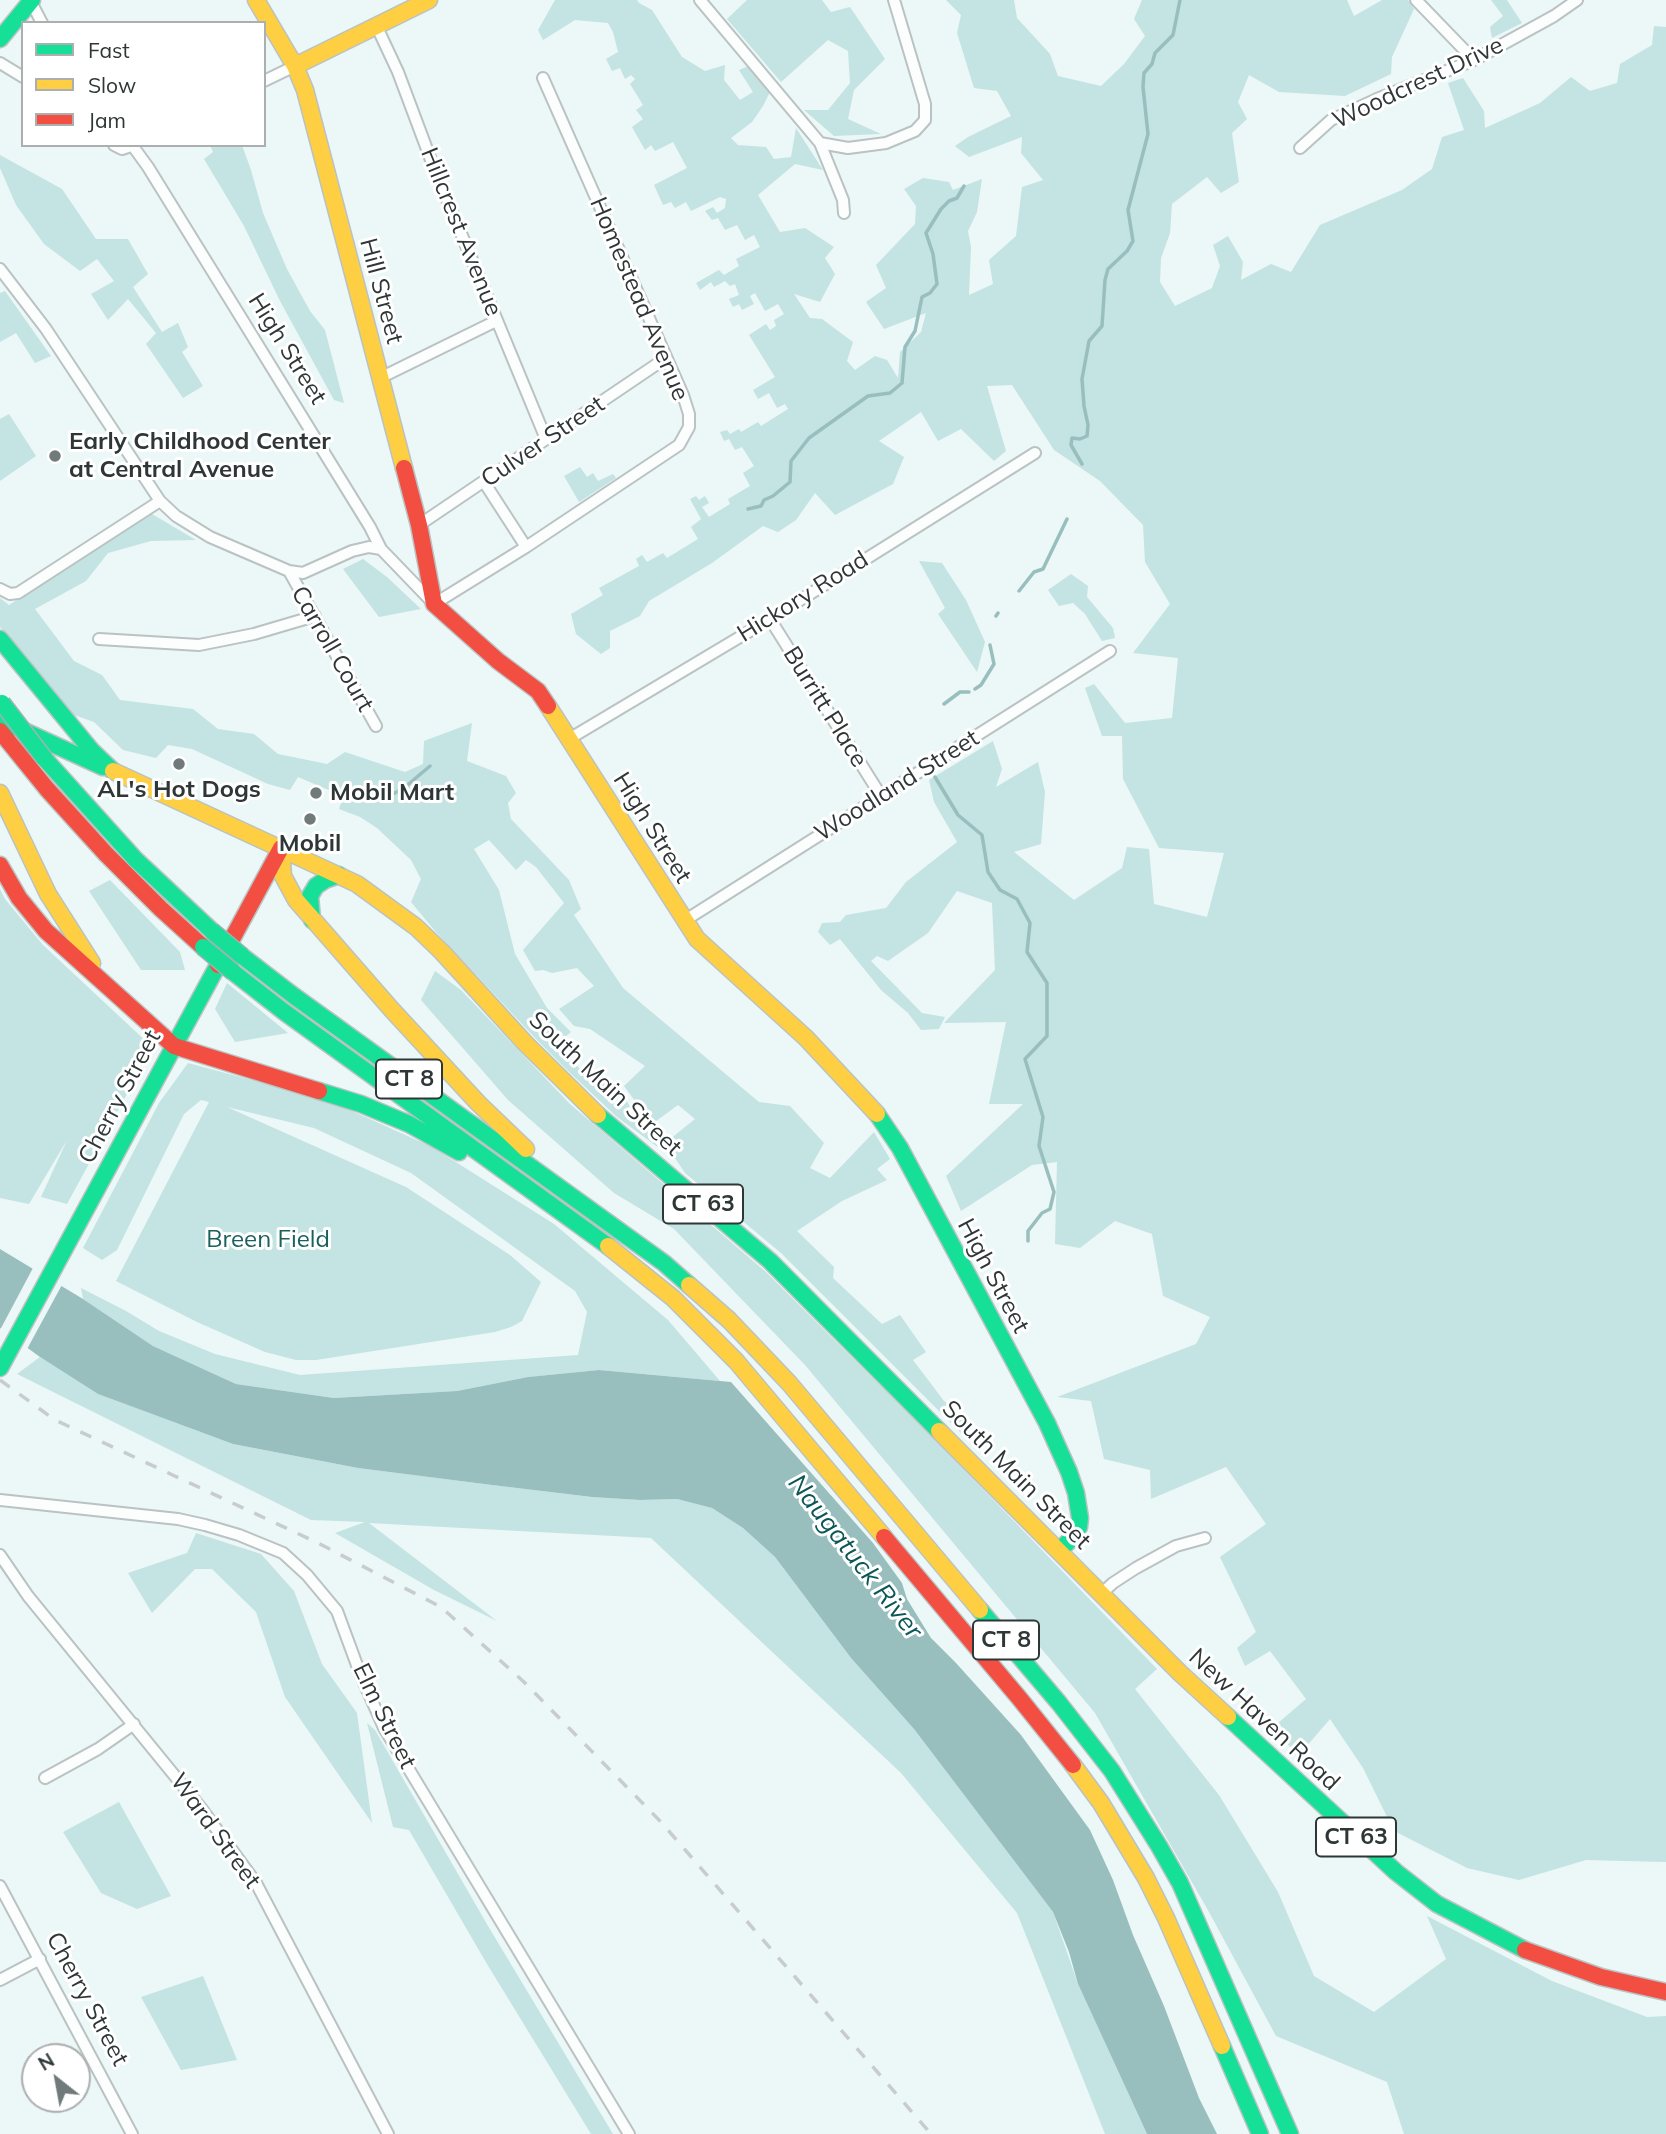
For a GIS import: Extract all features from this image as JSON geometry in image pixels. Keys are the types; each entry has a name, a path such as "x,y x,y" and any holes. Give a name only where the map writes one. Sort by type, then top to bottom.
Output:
{"main road":[{"path":"0,39 31,0"},
{"name":"Hill Street","path":"256,0 295,66 305,90 419,525 434,604"},
{"path":"295,66 429,0"},
{"name":"High Street","path":"434,604 498,661 538,691 697,939 806,1038 877,1113 900,1148 1047,1423 1069,1472 1080,1507 1079,1527 1074,1536 1059,1550"},
{"path":"0,639 74,730 113,771"},
{"name":"South Main Street","path":"1,708 113,771 358,884 416,927 525,1043 603,1120 770,1261 1101,1594"},
{"name":"CT 8","path":"1,708 127,850 242,956 293,996 629,1236 697,1290 759,1351 826,1426 1093,1745 1136,1808 1180,1883 1290,2134"},
{"name":"CT 8","path":"5,736 47,789 106,854 203,947 283,1011 605,1243 673,1298 736,1362 1012,1689 1107,1813 1166,1918 1260,2134"},
{"path":"0,793 48,894 114,993"},
{"path":"281,848 281,864 288,888 312,919 478,1103 578,1199"},
{"name":"Cherry Street","path":"0,1368 281,848"},
{"path":"0,866 31,914 61,945 174,1046 336,1095 387,1114 450,1147 605,1243"},
{"path":"312,919 310,896 316,886 339,875"},
{"name":"New Haven Road","path":"1101,1594 1180,1673 1365,1845 1437,1904 1526,1951 1601,1977 1666,1992"}],"street":[{"path":"31,0 41,21"},
{"path":"700,0 820,144 843,200 844,213"},
{"path":"820,144 848,148 886,143 915,131 925,120 925,104 894,0"},
{"path":"1416,0 1475,61"},
{"name":"Woodcrest Drive","path":"1300,148 1331,120 1475,61 1577,0"},
{"name":"Hillcrest Avenue","path":"376,24 398,72 434,168 546,439"},
{"path":"0,63 21,75"},
{"path":"266,80 295,66"},
{"name":"Homestead Avenue","path":"434,604 526,547 679,445 689,427 689,414 666,358 543,78"},
{"name":"High Street","path":"134,147 370,527 380,549 434,604"},
{"path":"0,269 46,329 160,500 176,516 210,537 289,571 303,573 352,551 369,547 380,549"},
{"path":"380,378 496,321"},
{"name":"Culver Street","path":"419,525 666,358"},
{"name":"Hickory Road","path":"569,739 770,619 1035,453"},
{"path":"484,482 526,547"},
{"path":"0,589 10,594 18,593 160,500"},
{"name":"Carroll Court","path":"289,571 376,726"},
{"path":"99,639 199,645 254,635 315,616"},
{"name":"Burritt Place","path":"770,619 881,796"},
{"name":"Woodland Street","path":"684,921 1110,651"},
{"name":"Elm Street","path":"0,1500 205,1524 283,1553 307,1575 337,1611 384,1728 629,2134"},
{"path":"1101,1594 1113,1583 1175,1546 1205,1538"},
{"name":"Ward Street","path":"0,1555 28,1597 201,1808 256,1884 388,2134"},
{"path":"45,1778 98,1749 134,1724"},
{"name":"Cherry Street","path":"0,1886 132,2134"},
{"path":"0,1980 40,1959"}],"green space":[{"path":"555,0 637,0 652,10 682,57 705,71 725,65 724,80 740,100 753,92 739,70 751,65 771,90 752,122 731,138 738,145 766,147 774,159 791,157 796,128 823,170 795,164 758,195 780,232 805,228 834,247 825,258 835,274 820,302 794,294 810,318 822,319 853,342 847,361 855,370 875,356 887,360 898,378 900,352 921,332 926,313 884,329 866,302 886,288 876,265 915,224 916,206 904,189 923,178 949,182 953,190 982,179 977,212 968,231 971,247 969,295 993,284 989,260 1016,236 1022,187 1043,180 1021,153 1022,137 969,157 955,146 1011,116 997,91 974,88 957,33 961,15 946,0 1014,0 1017,18 1050,54 1058,76 1101,86 1124,64 1145,36 1134,19 1142,0 1347,0 1354,16 1382,0 1408,0 1414,9 1392,57 1391,74 1345,96 1279,92 1249,75 1238,102 1247,119 1232,133 1239,182 1221,193 1207,177 1172,204 1170,233 1161,258 1160,282 1175,306 1212,288 1220,266 1213,245 1228,236 1243,262 1241,280 1271,264 1291,272 1320,225 1402,190 1432,169 1442,137 1464,130 1448,83 1463,78 1484,111 1485,128 1540,103 1571,77 1590,91 1617,83 1620,64 1652,45 1654,26 1666,27 1666,1862 1586,1860 1519,1880 1467,1868 1394,1831 1363,1768 1330,1719 1299,1755 1271,1729 1306,1699 1270,1651 1245,1666 1237,1648 1256,1632 1220,1557 1266,1524 1226,1467 1151,1499 1150,1470 1104,1459 1091,1401 1057,1397 1196,1344 1210,1317 1163,1296 1152,1234 1115,1221 1080,1248 1055,1244 1057,1162 1032,1165 961,1211 946,1176 1023,1104 989,1104 1006,1022 944,1023 995,970 992,903 957,891 928,933 888,961 877,956 871,961 922,1013 945,1017 939,1029 921,1030 908,1013 881,990 840,939 830,945 818,932 822,923 840,922 846,915 886,908 906,882 957,842 934,802 929,780 993,741 1002,769 996,787 1038,762 1045,792 1041,844 1014,852 1074,900 1122,868 1127,847 1149,849 1154,904 1207,917 1224,853 1159,848 1123,779 1122,736 1102,736 1085,688 1094,684 1125,723 1172,718 1178,658 1133,653 1170,604 1145,562 1143,525 1100,481 1054,450 1012,385 987,386 1006,451 994,461 961,429 938,441 921,412 879,441 904,457 893,484 835,515 815,493 796,520 778,532 763,526 712,563 649,601 640,616 610,631 610,648 601,654 576,634 571,614 603,595 599,588 639,566 636,559 642,555 647,562 663,553 667,558 698,539 691,527 701,519 690,499 696,496 699,500 705,496 709,503 702,507 709,517 730,504 728,499 750,486 743,473 754,466 742,447 735,450 729,439 724,441 720,432 727,430 730,434 739,429 741,432 758,422 761,426 788,409 785,404 777,408 769,393 758,399 753,390 775,377 749,335 766,324 770,330 776,326 774,320 784,314 778,304 765,311 755,293 750,296 754,304 742,310 739,304 733,307 729,299 739,295 735,284 730,286 725,281 714,287 711,282 700,290 696,283 719,270 724,275 739,266 736,259 760,247 754,235 745,240 737,225 725,230 718,218 712,220 705,211 713,207 717,213 725,208 726,199 720,197 691,211 686,202 675,208 671,202 663,205 654,185 687,168 673,142 655,151 651,145 645,150 632,127 643,119 636,110 643,105 630,84 635,79 631,75 625,79 620,68 612,71 606,59 618,52 608,23 575,20 543,40 538,30"},
{"path":"747,0 822,0 831,12 850,7 885,59 854,90 848,119 881,134 834,136 804,110 828,110 850,83 848,51 828,40 781,82 727,19"},
{"path":"1491,0 1507,0 1522,23 1492,38 1490,27 1503,16"},
{"path":"211,147 243,147 263,213 287,269 310,311 325,330 344,403 334,400 280,301 244,226 204,159 213,152"},
{"path":"0,155 62,189 96,239 128,239 148,274 133,287 162,332 178,323 188,347 182,352 203,386 183,398 146,344 156,333 128,299 108,320 91,294 114,281 97,259 80,271 44,244 16,205 0,168"},
{"path":"5,291 51,356 35,363 16,333 0,342 0,293"},
{"path":"9,414 36,456 0,481 0,419"},
{"path":"580,467 587,477 593,473 598,481 613,474 616,478 579,502 564,476"},
{"path":"152,514 196,540 151,541 108,553 86,581 35,609 74,661 102,675 120,700 193,709 218,729 254,734 278,754 327,764 345,752 405,772 423,764 424,741 472,723 467,761 506,776 516,793 508,803 511,819 569,880 581,909 574,915 623,988 759,1102 790,1106 824,1143 810,1168 830,1178 874,1132 890,1159 877,1169 887,1180 842,1201 797,1231 834,1267 833,1278 882,1324 900,1315 926,1352 913,1360 944,1401 959,1411 976,1432 967,1439 781,1253 685,1173 665,1143 695,1119 678,1105 652,1124 624,1086 645,1066 590,1029 574,1026 559,1009 594,986 577,968 552,973 535,971 523,950 564,903 536,867 526,860 516,870 489,840 474,849 499,890 515,954 547,1008 571,1032 556,1044 585,1074 594,1070 606,1086 616,1086 659,1148 617,1117 568,1071 435,931 411,902 421,879 411,860 377,828 360,817 339,809 343,796 298,777 290,790 268,784 192,749 168,745 156,758 123,750 94,722 74,715 0,627 0,598 9,605"},
{"path":"363,559 421,609 379,617 343,569"},
{"path":"919,561 942,563 966,600 985,642 977,672 938,614 945,608"},
{"path":"1071,574 1088,586 1087,597 1113,628 1115,638 1102,641 1085,614 1073,603 1059,606 1048,590"},
{"path":"110,880 180,952 185,970 141,970 89,891"},
{"path":"0,889 5,899 43,945 150,1045 146,1059 67,1204 41,1197 67,1140 29,1204 0,1198"},
{"path":"435,971 461,990 570,1104 766,1272 952,1457 1157,1669 1135,1689 1219,1795 1278,1892 1314,1976 1374,2012 1446,1959 1427,1916 1552,1981 1647,2017 1666,2016 1666,2134 1404,2134 1387,2082 1276,2036 1209,1912 1095,1713 805,1365 674,1229 614,1193 508,1100 421,1000"},
{"path":"227,983 288,1033 235,1042 215,1009"},
{"name":"Breen Field","path":"188,1063 330,1101 432,1147 554,1224 668,1320 720,1381 599,1370 528,1377 457,1391 334,1398 236,1384 153,1346 83,1299 81,1288 159,1331 215,1354 300,1375 578,1355 587,1312 575,1291 411,1173 314,1128 227,1107 406,1187 510,1255 541,1282 522,1321 495,1332 316,1360 296,1360 265,1352 197,1322 116,1281 209,1102 201,1100 184,1114 117,1250 102,1260 83,1248 159,1103"},
{"path":"40,1357 98,1394 233,1444 358,1468 492,1485 592,1497 677,1499 712,1508 743,1528 775,1557 851,1658 914,1729 1053,1912 1078,1984 1147,2134 1105,2134 1017,1913 901,1773 651,1538 369,1523 497,1621 434,1590 335,1533 365,1522 311,1520 17,1374"},
{"path":"196,1533 261,1554 294,1591 322,1664 357,1713 372,1823 285,1697 256,1612 212,1569 195,1569 152,1613 128,1573 187,1553"},
{"path":"367,1723 375,1730 488,1926 613,2134 591,2134 409,1830 393,1827"},
{"path":"119,1802 171,1896 137,1909 101,1893 63,1832"},
{"path":"203,1976 237,2060 181,2070 141,1997"}],"water":[{"name":"Naugatuck River","path":"0,1249 83,1299 153,1346 236,1384 334,1398 457,1391 528,1377 599,1370 731,1382 873,1543 902,1583 907,1599 931,1638 1021,1735 1090,1830 1113,1880 1199,2098 1217,2134 1147,2134 1078,1984 1053,1912 914,1729 851,1658 775,1557 743,1528 712,1508 677,1499 592,1497 492,1485 358,1468 233,1444 98,1394 0,1328"}],"pier":[{"path":"34,1266 63,1283 26,1351 0,1330"}],"waterway":[{"path":"1082,464 1071,445 1072,438 1087,436 1082,379 1089,341 1102,326 1108,269 1127,251 1133,241 1128,210 1148,134 1144,73 1152,64 1155,53 1173,35 1180,0"},
{"path":"748,509 761,506 764,500 790,482 791,461 809,438 868,396 890,393 902,383 905,347 915,331 922,297 930,293 937,284 933,254 926,233 941,209 957,198 964,186"},
{"path":"1019,591 1034,572 1043,569 1067,519"},
{"path":"975,689 981,685 994,664 990,645"},
{"path":"944,704 960,692 969,692"},
{"path":"369,796 393,794 430,766"},
{"path":"935,777 958,815 982,835 988,872 1000,890 1017,899 1030,923 1027,952 1047,983 1047,1036 1025,1059 1043,1117 1039,1146 1054,1192 1050,1209 1042,1213 1028,1231 1028,1241"}],"railway":[{"path":"0,1380 55,1420 318,1543 441,1607 524,1682 661,1822 931,2134"}],"traffic: fast":[{"path":"0,39 32,0"},
{"path":"0,639 92,751 113,771"},
{"path":"2,703 45,759"},
{"path":"0,720 103,767"},
{"path":"45,759 136,860 212,931"},
{"path":"312,920 310,896 316,886 339,875"},
{"path":"212,931 242,956"},
{"path":"203,947 233,972"},
{"path":"242,956 664,1263 689,1285"},
{"path":"0,1368 218,965"},
{"path":"233,972 608,1246"},
{"path":"319,1091 361,1104 409,1124 459,1152"},
{"path":"877,1114 900,1148 1047,1423 1069,1472 1076,1493 1079,1527 1059,1551"},
{"path":"598,1115 770,1261 939,1431"},
{"path":"980,1610 1059,1703 1112,1771 1159,1846 1180,1883 1290,2134"},
{"path":"1228,1717 1396,1872 1437,1904 1525,1950"},
{"path":"1222,2046 1260,2134"}],"traffic: slow":[{"path":"256,0 295,66 305,90 404,468"},
{"path":"295,66 429,0"},
{"path":"548,706 697,939 806,1038 877,1114"},
{"path":"113,771 357,884 416,927 525,1043 598,1115"},
{"path":"0,793 48,894 92,963"},
{"path":"281,848 283,876 296,900 392,1010 478,1103 526,1149"},
{"path":"608,1246 673,1298 736,1361 884,1537"},
{"path":"689,1285 729,1320 789,1383 980,1610"},
{"path":"939,1431 1180,1673 1228,1717"},
{"path":"1073,1765 1101,1803 1146,1878 1222,2046"}],"traffic: jam":[{"path":"404,468 419,525 434,604 498,661 538,691 548,706"},
{"path":"0,731 47,789 106,854 203,947"},
{"path":"218,965 281,848"},
{"path":"0,865 19,898 46,931 174,1046 319,1091"},
{"path":"884,1537 1073,1765"},
{"path":"1525,1950 1601,1977 1666,1992"}],"place":[{"name":"Early Childhood Center at Central Avenue","path":"55,456"},
{"name":"AL's Hot Dogs","path":"179,764"},
{"name":"Mobil Mart","path":"316,793"},
{"name":"Mobil","path":"310,819"}]}
